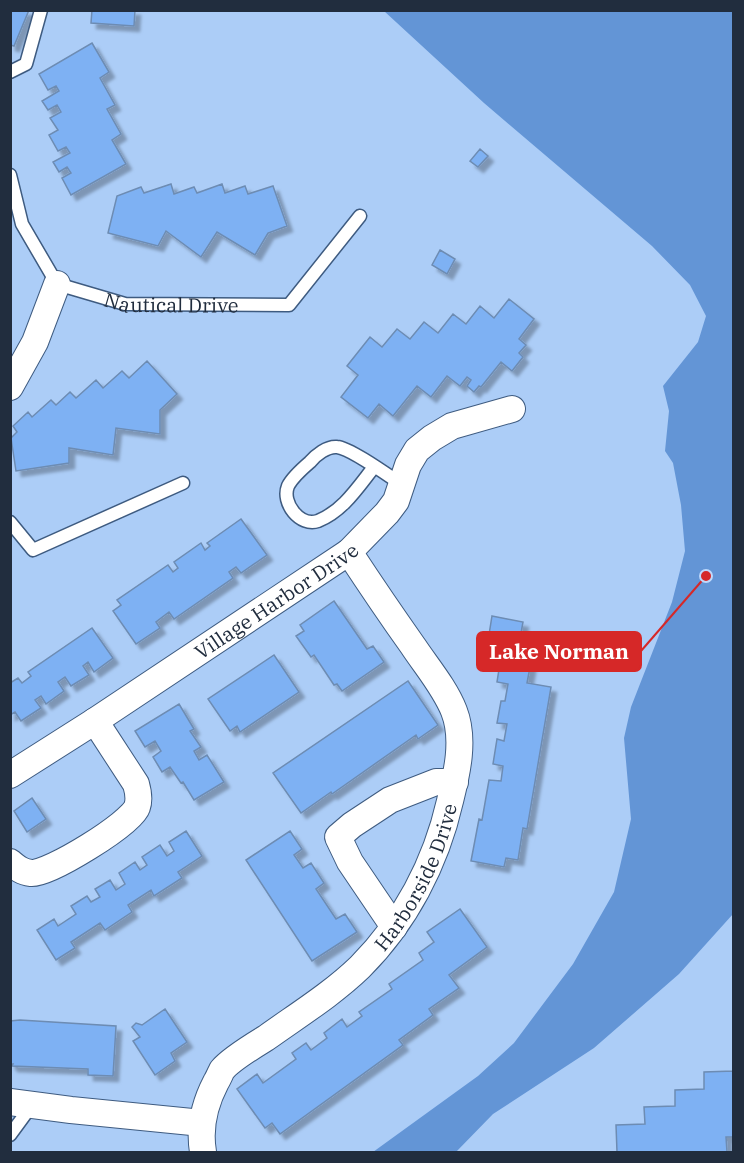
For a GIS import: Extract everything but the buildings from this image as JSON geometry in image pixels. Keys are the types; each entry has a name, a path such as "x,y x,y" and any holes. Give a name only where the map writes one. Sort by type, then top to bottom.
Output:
{"street":[{"path":"10,387 35,342 57,284"},
{"name":"Village Harbor Drive","path":"10,775 349,552 396,501 408,465 417,450 432,438 452,426 512,409"},
{"name":"Harborside Drive","path":"203,1152 202,1123 208,1099 222,1070 326,996 359,968 384,941 418,888 433,858 446,819 458,758 458,727 454,711 446,694 349,552"},
{"path":"10,862 19,870 32,873 55,867 130,818 137,807 139,795 136,784 95,721"},
{"path":"394,927 350,862 338,837 390,800 436,782 455,782"},
{"path":"21,1104 202,1123"}],"lane":[{"path":"10,72 26,64 41,10"},
{"path":"10,175 22,224 57,284"},
{"name":"Nautical Drive","path":"57,284 125,304 289,305 360,216"},
{"path":"374,467 350,499 333,512 316,522 307,522 294,515 287,498 288,486 316,455 331,447 340,447 374,467 401,484"},
{"path":"10,522 33,550 183,483"},
{"path":"10,1135 21,1104"}],"water":[{"path":"384,11 733,11 733,914 679,974 594,1048 493,1114 456,1152 373,1152 478,1076 514,1043 573,964 614,892 631,819 624,738 631,707 672,602 685,551 681,505 673,463 665,451 669,411 663,386 698,342 706,316 690,285 652,246 484,103"}],"place":[{"name":"Lake Norman","path":"706,576"}]}
